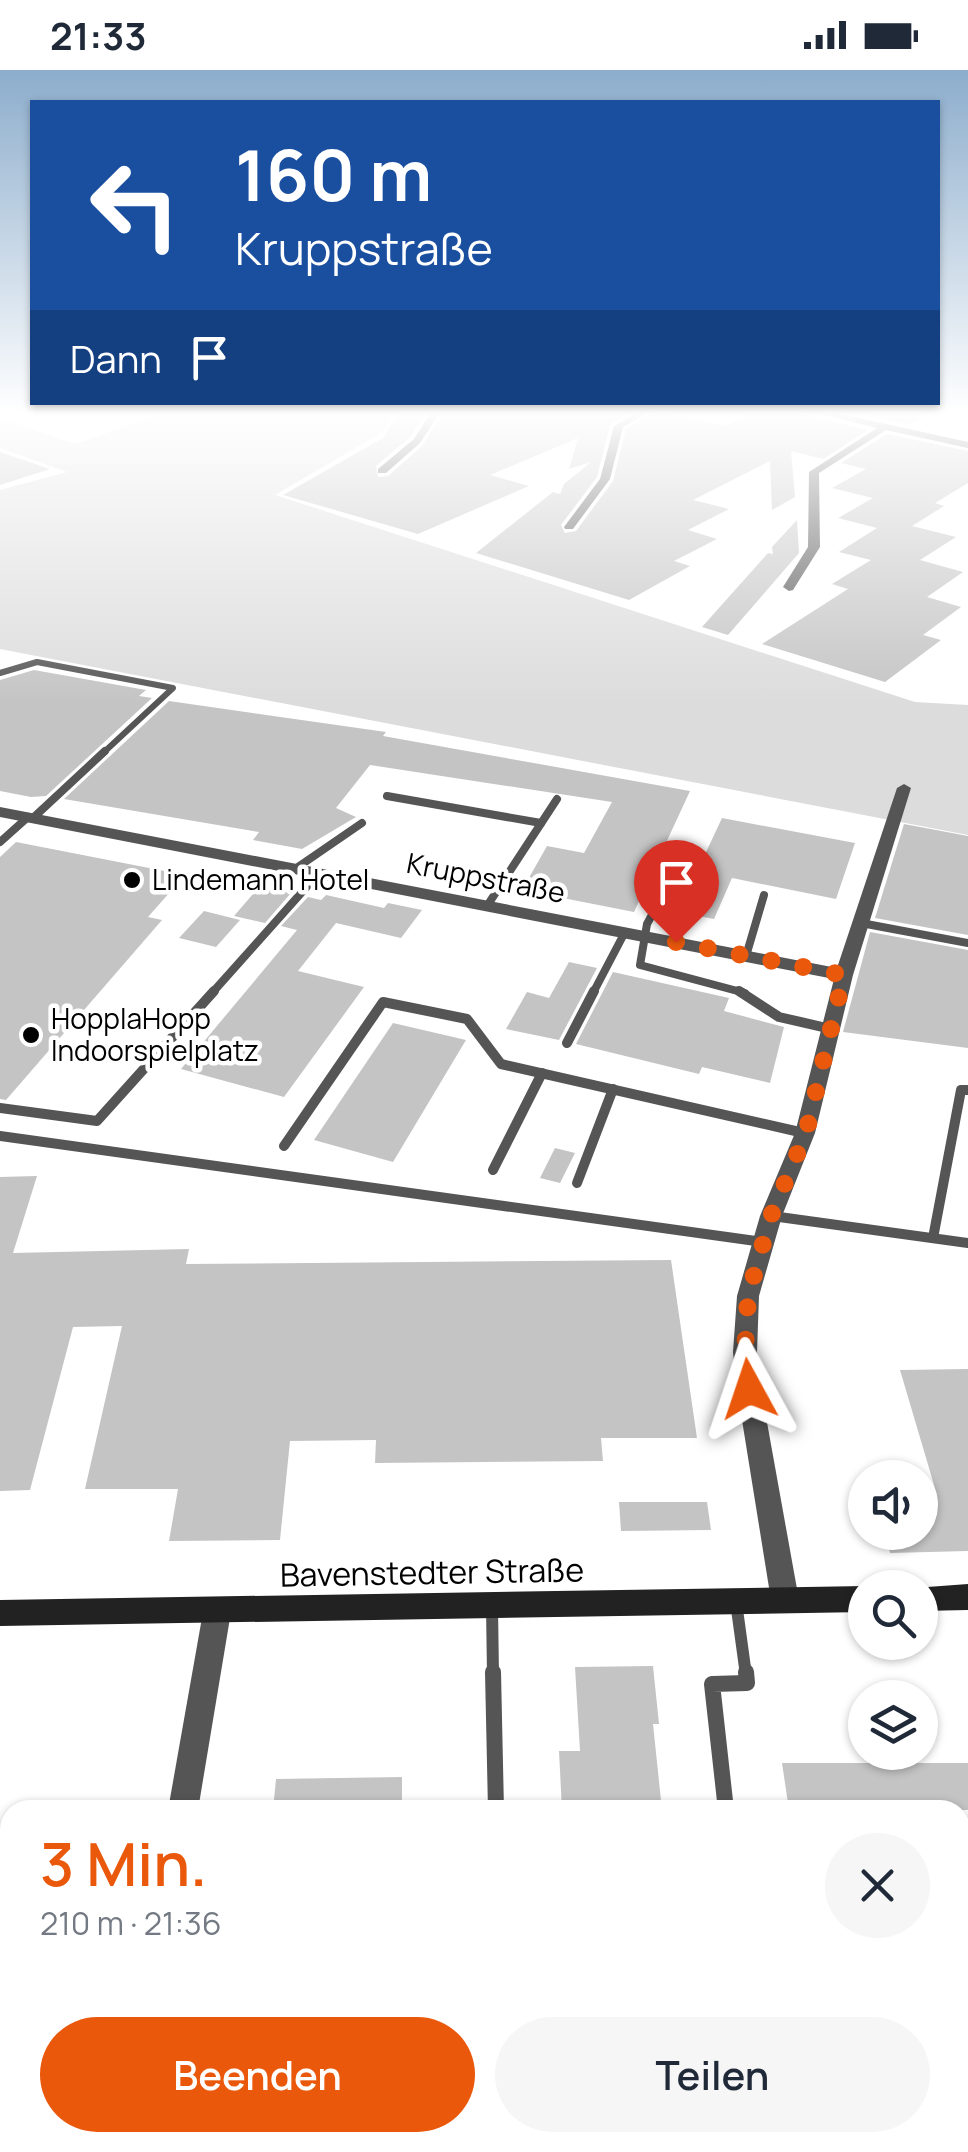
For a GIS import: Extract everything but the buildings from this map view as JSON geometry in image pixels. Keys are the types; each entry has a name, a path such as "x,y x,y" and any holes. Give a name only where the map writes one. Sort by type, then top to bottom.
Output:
{"street":[{"path":"569,527 583,508"},
{"path":"789,587 814,546 814,508"},
{"path":"786,1600 745,1352 748,1296 771,1216 806,1133 844,975 904,788"},
{"name":"Kruppstraße","path":"0,812 844,975"},
{"path":"938,1598 968,1597"},
{"name":"Bavenstedter Straße","path":"0,1613 848,1599"},
{"path":"185,1800 217,1612"}],"lane":[{"path":"0,673 37,662 173,688 0,842"},
{"path":"387,796 541,823"},
{"path":"486,906 557,798"},
{"path":"295,869 362,823"},
{"path":"567,1043 688,849"},
{"path":"0,1108 97,1121 319,873"},
{"path":"746,956 764,895"},
{"path":"861,924 968,943"},
{"path":"633,934 636,960 645,968 752,994 771,1004 779,1017 831,1029"},
{"path":"284,1146 383,1002 467,1019 501,1064 806,1133"},
{"path":"493,1170 542,1073"},
{"path":"577,1183 613,1089"},
{"path":"934,1238 962,1090 968,1090"},
{"path":"0,1136 763,1242"},
{"path":"771,1216 968,1243"},
{"path":"725,1800 712,1684 747,1683 736,1601"},
{"path":"492,1606 496,1800"}],"shaded area":[{"path":"0,508 316,508 915,702 968,705 968,835 0,649"}],"place":[{"name":"Lindemann Hotel","path":"132,880"},
{"name":"HopplaHopp Indoorspielplatz","path":"31,1035"}],"route":[{"path":"676,942 844,975 806,1133 771,1216 748,1296 745,1352 749,1389"}]}
